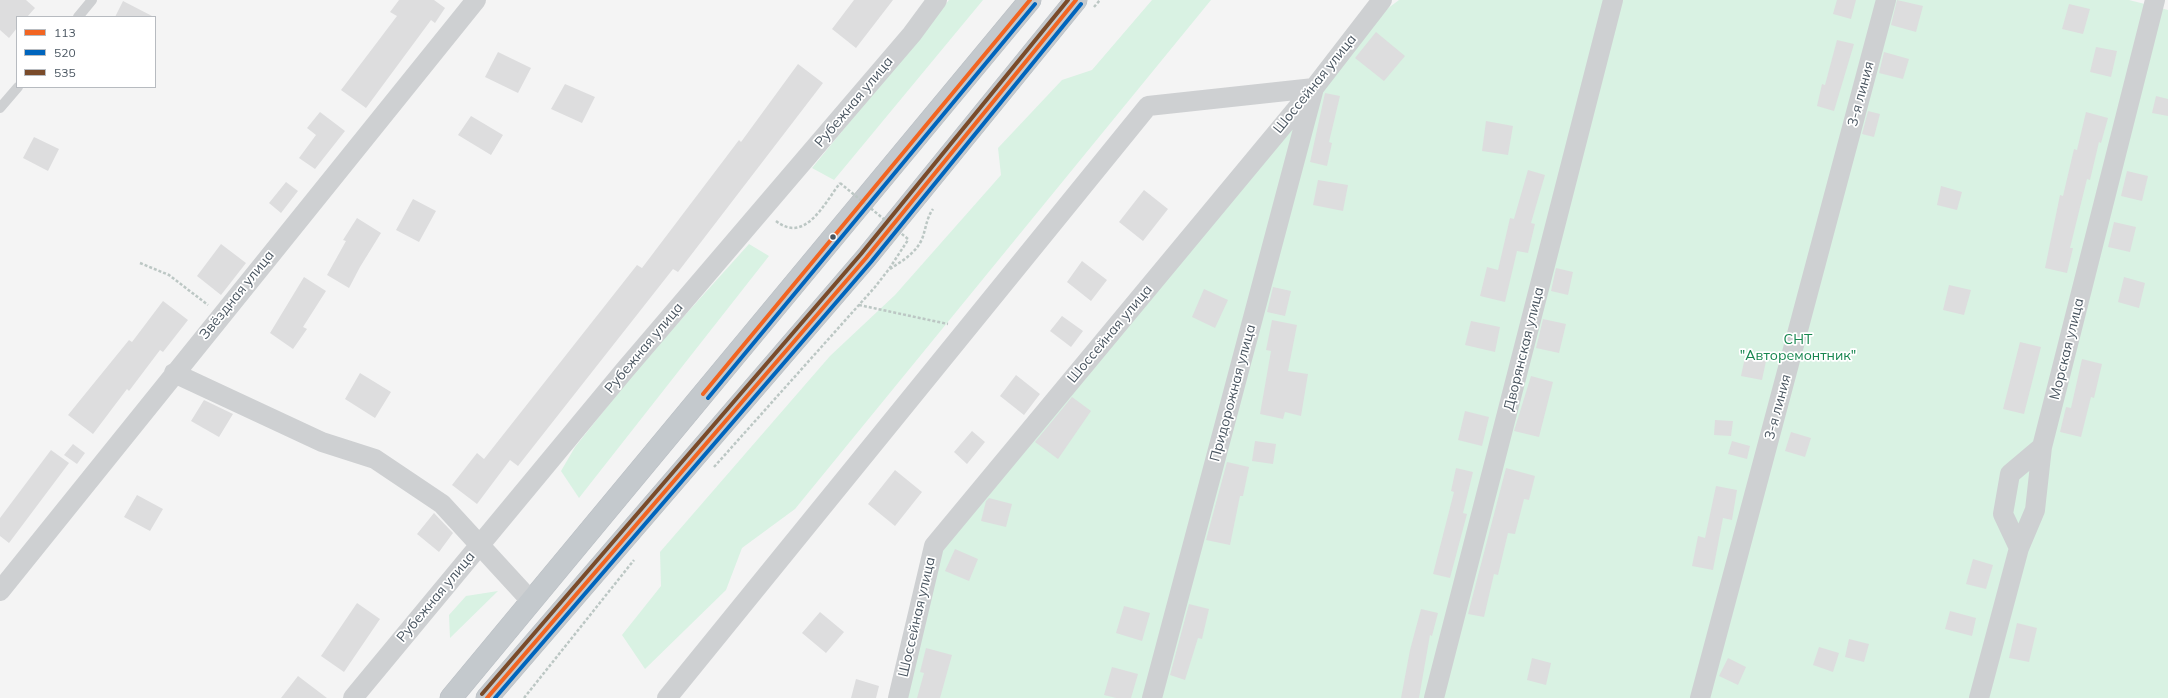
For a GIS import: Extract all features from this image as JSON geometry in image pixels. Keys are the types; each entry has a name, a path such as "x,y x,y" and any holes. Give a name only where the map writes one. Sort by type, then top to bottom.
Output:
{"highway":[{"path":"451,698 1030,0"},
{"path":"487,698 866,258 1076,0"}],"street":[{"name":"Звёздная улица","path":"0,591 174,373 476,0"},
{"name":"Рубежная улица","path":"352,698 479,545 912,34 937,0"},
{"name":"Шоссейная улица","path":"898,698 934,546 1314,88 1382,0"},
{"name":"Дворянская улица","path":"1434,698 1614,0"},
{"name":"3-я линия","path":"1700,698 1886,0"},
{"name":"Морская улица","path":"1979,698 2019,548 2035,510 2042,447 2154,0"},
{"path":"2159,0 2168,2"},
{"path":"667,698 1148,106 1314,88"},
{"name":"Придорожная улица","path":"1152,698 1314,88"},
{"path":"174,373 322,442 375,459 442,504 531,601"},
{"path":"2019,548 2002,514 2010,474 2042,447"}],"lane":[{"path":"79,16 92,0"},
{"path":"0,108 17,88"}],"path":[{"path":"713,468 859,305 889,269 896,256 908,240 840,183 810,222 802,228 784,227 763,210"},
{"path":"140,263 169,275 221,315"},
{"path":"859,305 968,328"},
{"path":"524,698 636,556"}],"green space":[{"path":"949,0 983,0 834,180 812,168"},
{"path":"1152,0 1211,0 795,509 742,548 726,590 645,669 622,635 661,586 660,552 830,356 895,295 1001,175 998,148 1062,80 1092,70"},
{"name":"СНТ \"Авторемонтник\"","path":"1399,0 2129,0 2168,10 2168,698 907,698 940,553 1387,9"},
{"path":"749,244 769,256 579,498 561,471 575,447 641,364"},
{"path":"498,591 450,638 449,615 466,596"}],"building":[{"path":"0,0 26,0 35,8 28,16 16,16 16,29 9,38 0,30"},
{"path":"399,0 434,0 445,8 435,23 431,20 366,108 341,90 397,16 390,12"},
{"path":"854,0 893,0 856,48 832,29"},
{"path":"1837,0 1856,0 1851,19 1833,14"},
{"path":"1897,0 1923,6 1916,32 1891,25"},
{"path":"123,1 152,16 116,16"},
{"path":"2069,4 2090,9 2083,34 2062,29"},
{"path":"1376,32 1405,56 1384,81 1355,58"},
{"path":"1837,40 1854,44 1834,111 1817,106 1822,84 1825,85"},
{"path":"2096,47 2117,51 2111,77 2090,72"},
{"path":"498,52 531,68 518,93 485,77"},
{"path":"1884,52 1909,59 1903,79 1879,73"},
{"path":"798,64 823,83 678,272 673,269 518,466 510,460 477,504 452,485 477,453 484,459 637,265 642,268 739,140 741,142"},
{"path":"565,84 595,97 582,123 551,109"},
{"path":"1325,93 1340,96 1329,142 1332,143 1327,166 1310,162"},
{"path":"2156,96 2168,99 2168,116 2152,113"},
{"path":"1868,111 1880,114 1874,137 1862,134"},
{"path":"320,112 345,131 315,169 299,158 316,135 307,128"},
{"path":"2086,112 2108,118 2101,143 2099,142 2090,180 2087,179 2070,248 2073,248 2067,273 2045,268 2060,195 2063,196 2074,149 2077,150"},
{"path":"471,116 503,135 491,155 458,135"},
{"path":"1486,121 1513,126 1508,155 1482,151"},
{"path":"34,137 59,149 48,171 23,158"},
{"path":"1528,170 1545,175 1531,223 1535,224 1528,253 1517,251 1505,302 1480,296 1487,267 1498,270 1510,218 1514,219"},
{"path":"2127,171 2148,176 2142,201 2121,196"},
{"path":"1318,180 1348,185 1343,211 1313,205"},
{"path":"286,182 298,191 281,213 269,203"},
{"path":"1941,186 1962,192 1957,210 1937,205"},
{"path":"1144,190 1168,209 1143,241 1119,222"},
{"path":"413,199 436,211 419,242 396,230"},
{"path":"357,218 381,233 349,288 327,275 346,241 343,240"},
{"path":"2114,222 2136,227 2130,252 2108,247"},
{"path":"221,244 246,263 221,295 197,276"},
{"path":"1082,261 1107,280 1091,301 1067,282"},
{"path":"1556,268 1573,272 1568,295 1551,291"},
{"path":"304,277 326,291 303,327 307,329 293,349 270,333"},
{"path":"2124,277 2145,283 2139,308 2118,302"},
{"path":"1949,285 1971,290 1964,315 1943,310"},
{"path":"1273,287 1291,291 1285,316 1267,312"},
{"path":"1204,289 1228,300 1215,328 1192,317"},
{"path":"163,301 188,320 163,352 160,350 129,391 127,389 93,434 68,415 129,340 132,342"},
{"path":"1062,316 1083,331 1071,347 1050,331"},
{"path":"1543,319 1566,324 1559,353 1536,348"},
{"path":"1272,320 1297,325 1288,371 1308,374 1301,416 1285,412 1283,419 1260,414 1271,351 1266,350"},
{"path":"1471,321 1500,327 1495,352 1465,345"},
{"path":"2020,342 2041,347 2024,414 2003,409"},
{"path":"1745,357 1766,361 1762,380 1741,376"},
{"path":"2082,359 2102,364 2094,398 2091,397 2081,437 2060,432 2066,407 2071,408"},
{"path":"360,373 391,392 375,418 345,399"},
{"path":"1016,375 1040,394 1024,415 1000,396"},
{"path":"1531,376 1553,382 1539,437 1514,431"},
{"path":"1072,397 1091,411 1058,459 1035,442"},
{"path":"204,400 233,414 219,437 191,421"},
{"path":"1465,411 1489,417 1482,446 1458,440"},
{"path":"1715,420 1733,421 1731,436 1714,435"},
{"path":"972,431 985,442 967,464 954,452"},
{"path":"1791,432 1811,438 1805,457 1785,451"},
{"path":"1255,441 1276,444 1273,464 1252,461"},
{"path":"1732,441 1750,446 1747,459 1728,454"},
{"path":"73,444 85,453 77,464 64,455"},
{"path":"51,450 69,463 9,543 0,536 0,518"},
{"path":"1227,462 1249,467 1243,496 1240,496 1230,545 1206,540"},
{"path":"1456,468 1473,472 1463,513 1467,514 1450,578 1433,574 1454,492 1451,491"},
{"path":"1506,468 1535,476 1529,500 1524,499 1515,534 1508,533 1498,575 1494,574 1484,617 1468,614"},
{"path":"895,470 922,492 895,526 868,504"},
{"path":"1716,486 1737,490 1732,520 1723,518 1713,570 1692,566 1698,536 1705,538"},
{"path":"137,495 163,509 150,531 124,517"},
{"path":"989,498 1012,504 1006,527 981,521 986,501"},
{"path":"434,513 453,533 439,552 417,534"},
{"path":"955,549 978,559 969,581 945,571"},
{"path":"1973,559 1993,565 1986,589 1966,584"},
{"path":"357,603 380,619 344,672 321,656"},
{"path":"1189,604 1209,609 1202,639 1198,638 1185,680 1170,675"},
{"path":"1124,606 1150,613 1142,641 1116,633"},
{"path":"1421,609 1438,613 1432,636 1430,635 1419,698 1401,698 1410,650"},
{"path":"1950,611 1976,618 1972,636 1945,629"},
{"path":"820,612 844,632 826,653 802,633"},
{"path":"2017,623 2037,628 2029,662 2009,658"},
{"path":"1849,639 1869,644 1864,662 1845,657"},
{"path":"1819,647 1839,653 1833,672 1813,665"},
{"path":"926,648 952,655 940,698 917,698 924,673 920,672"},
{"path":"1532,658 1551,663 1546,685 1527,680"},
{"path":"1728,658 1746,667 1738,685 1719,676"},
{"path":"1112,667 1138,674 1131,698 1116,698 1104,695"},
{"path":"298,676 327,698 281,698"},
{"path":"856,679 879,686 876,698 851,698"}],"transit line":[{"name":"113","path":"703,394 1030,0"},
{"name":"535","path":"482,694 861,254 1068,0"},
{"name":"113","path":"487,698 866,258 1076,0"},
{"name":"520","path":"708,398 1035,4"},
{"name":"520","path":"495,698 871,262 1081,4"}]}
